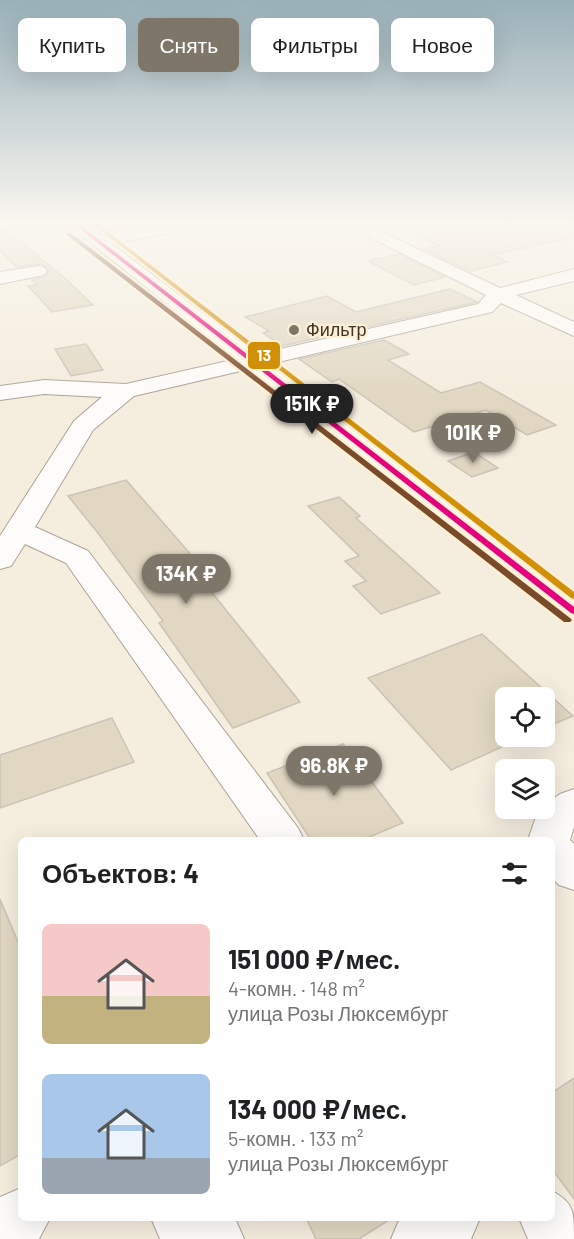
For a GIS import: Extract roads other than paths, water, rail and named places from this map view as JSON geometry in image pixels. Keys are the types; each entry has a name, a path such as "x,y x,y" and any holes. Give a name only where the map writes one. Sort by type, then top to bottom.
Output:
{"street":[{"path":"149,283 574,611"},
{"path":"475,283 574,330"},
{"path":"0,393 44,387 126,391 486,308 498,294 543,283"},
{"path":"0,560 83,426 126,391"},
{"path":"19,530 77,557 281,837"},
{"path":"550,837 554,820 574,805"},
{"path":"555,852 574,872"},
{"path":"0,1229 18,1219"},
{"path":"185,1221 214,1239"},
{"path":"421,1239 447,1221"},
{"path":"550,1221 563,1239"}],"place":[{"name":"Фильтр","path":"294,330"}]}
